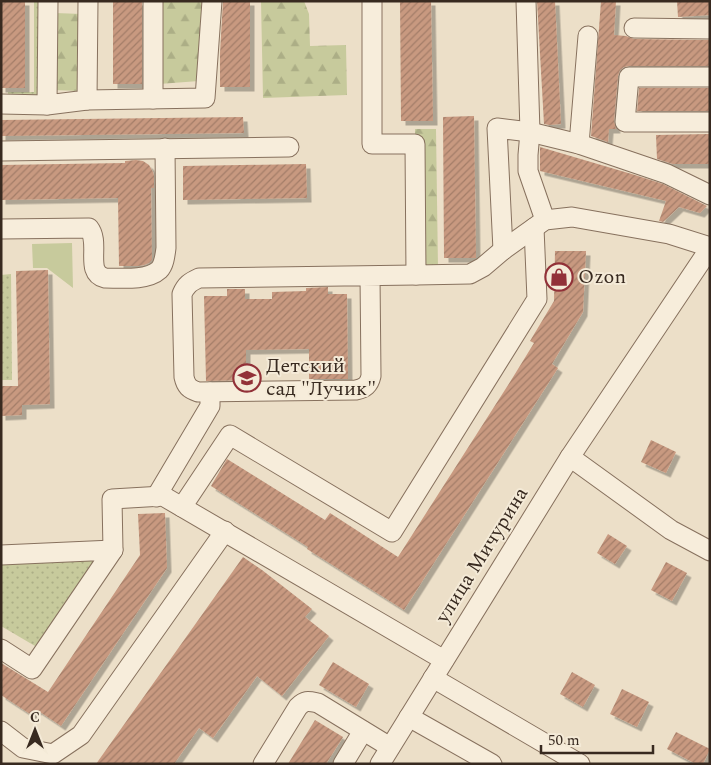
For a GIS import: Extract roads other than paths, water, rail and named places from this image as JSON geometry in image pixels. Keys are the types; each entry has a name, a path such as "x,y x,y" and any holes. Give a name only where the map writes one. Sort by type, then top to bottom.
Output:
{"street":[{"path":"47,105 48,1"},
{"path":"87,100 88,1"},
{"path":"153,1 153,99"},
{"path":"1,104 47,105 87,100 205,98 212,1"},
{"path":"372,1 372,144 415,144 416,275"},
{"path":"182,507 230,435 392,532 537,299 540,224 528,171 530,132 526,1"},
{"path":"634,28 710,29"},
{"path":"579,144 588,36"},
{"path":"710,77 629,77 624,122 710,122"},
{"path":"503,250 497,128 530,132 579,144 667,174 710,195"},
{"path":"1,151 288,147"},
{"path":"1,229 89,228 94,238 94,268 99,277 149,276 159,270 164,261 166,248 165,148"},
{"path":"370,276 371,376 367,386 356,390 198,392 191,390 186,384 184,377 182,294 190,282 199,278 470,274 483,267 503,250 540,224 572,217 669,234 710,247"},
{"name":"улица Мичурина","path":"380,764 570,457 710,247"},
{"path":"156,496 210,406 210,392"},
{"path":"570,457 671,530 710,550"},
{"path":"1,649 32,669 113,550 112,499 162,496 444,660"},
{"path":"1,731 23,748 53,754 81,735 225,532"},
{"path":"1,555 113,550"},
{"path":"433,678 580,764"},
{"path":"263,764 298,707 303,702 309,701 318,703 390,748"},
{"path":"409,717 492,764"},
{"path":"343,764 363,731"}],"place":[{"name":"Ozon","path":"559,277"},
{"name":"Детский сад \"Лучик\"","path":"247,378"}]}
